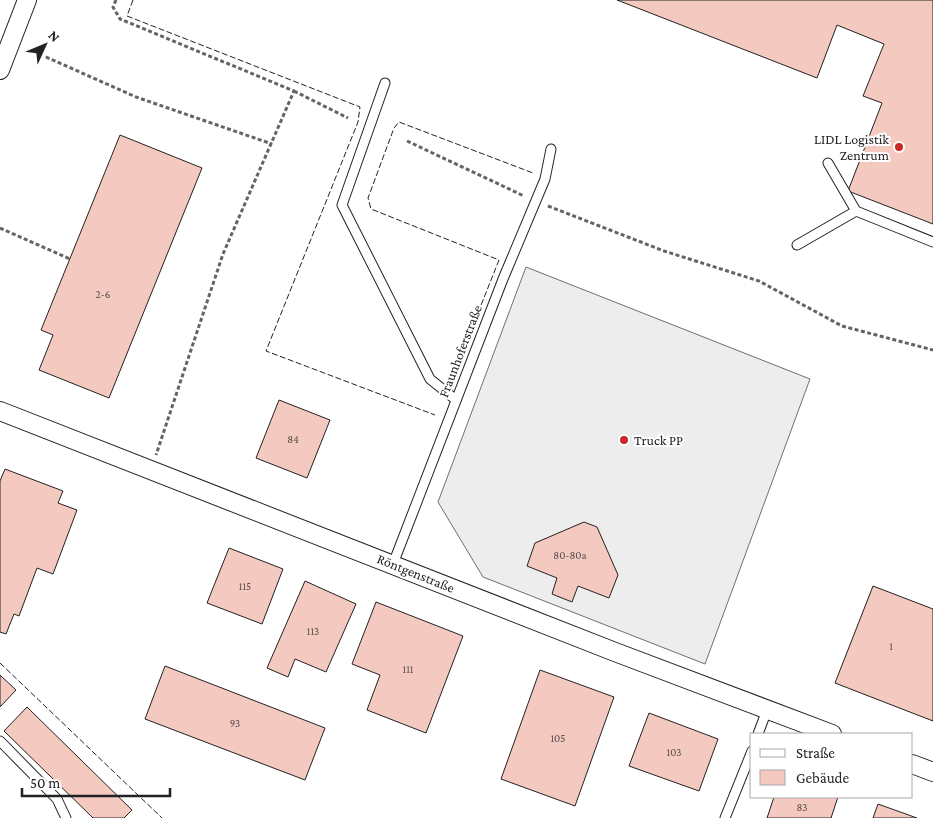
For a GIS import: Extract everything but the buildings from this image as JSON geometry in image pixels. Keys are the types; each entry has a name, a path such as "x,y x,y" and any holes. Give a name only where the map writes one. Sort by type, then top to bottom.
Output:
{"street":[{"path":"0,70 27,0"},
{"name":"Röntgenstraße","path":"0,411 829,733"},
{"path":"913,764 933,772"}],"lane":[{"path":"385,83 342,205 430,379 456,400"},
{"name":"Fraunhoferstraße","path":"393,564 503,279 545,179 551,149"},
{"path":"828,163 856,211 933,242"},
{"path":"797,244 856,211"},
{"path":"758,733 767,710"},
{"path":"0,741 57,799 66,818"},
{"path":"725,818 750,756"}],"path":[{"path":"116,0 113,7 120,19 294,91 348,118"},
{"path":"11,42 136,97 272,144"},
{"path":"152,470 223,254 294,91"},
{"path":"407,141 536,202 664,250 758,280 842,326 933,350"},
{"path":"0,228 70,259"}],"shaded area":[{"name":"Truck PP","path":"526,267 810,379 705,664 483,577 438,502"}],"fence":[{"path":"133,0 127,16 360,107 358,122 266,351 435,415"},
{"path":"456,368 499,260 371,209 368,198 394,128 399,122 533,173"},
{"path":"0,663 162,818"}],"place":[{"name":"LIDL Logistik Zentrum","path":"899,147"},
{"name":"Truck PP","path":"624,440"}]}
